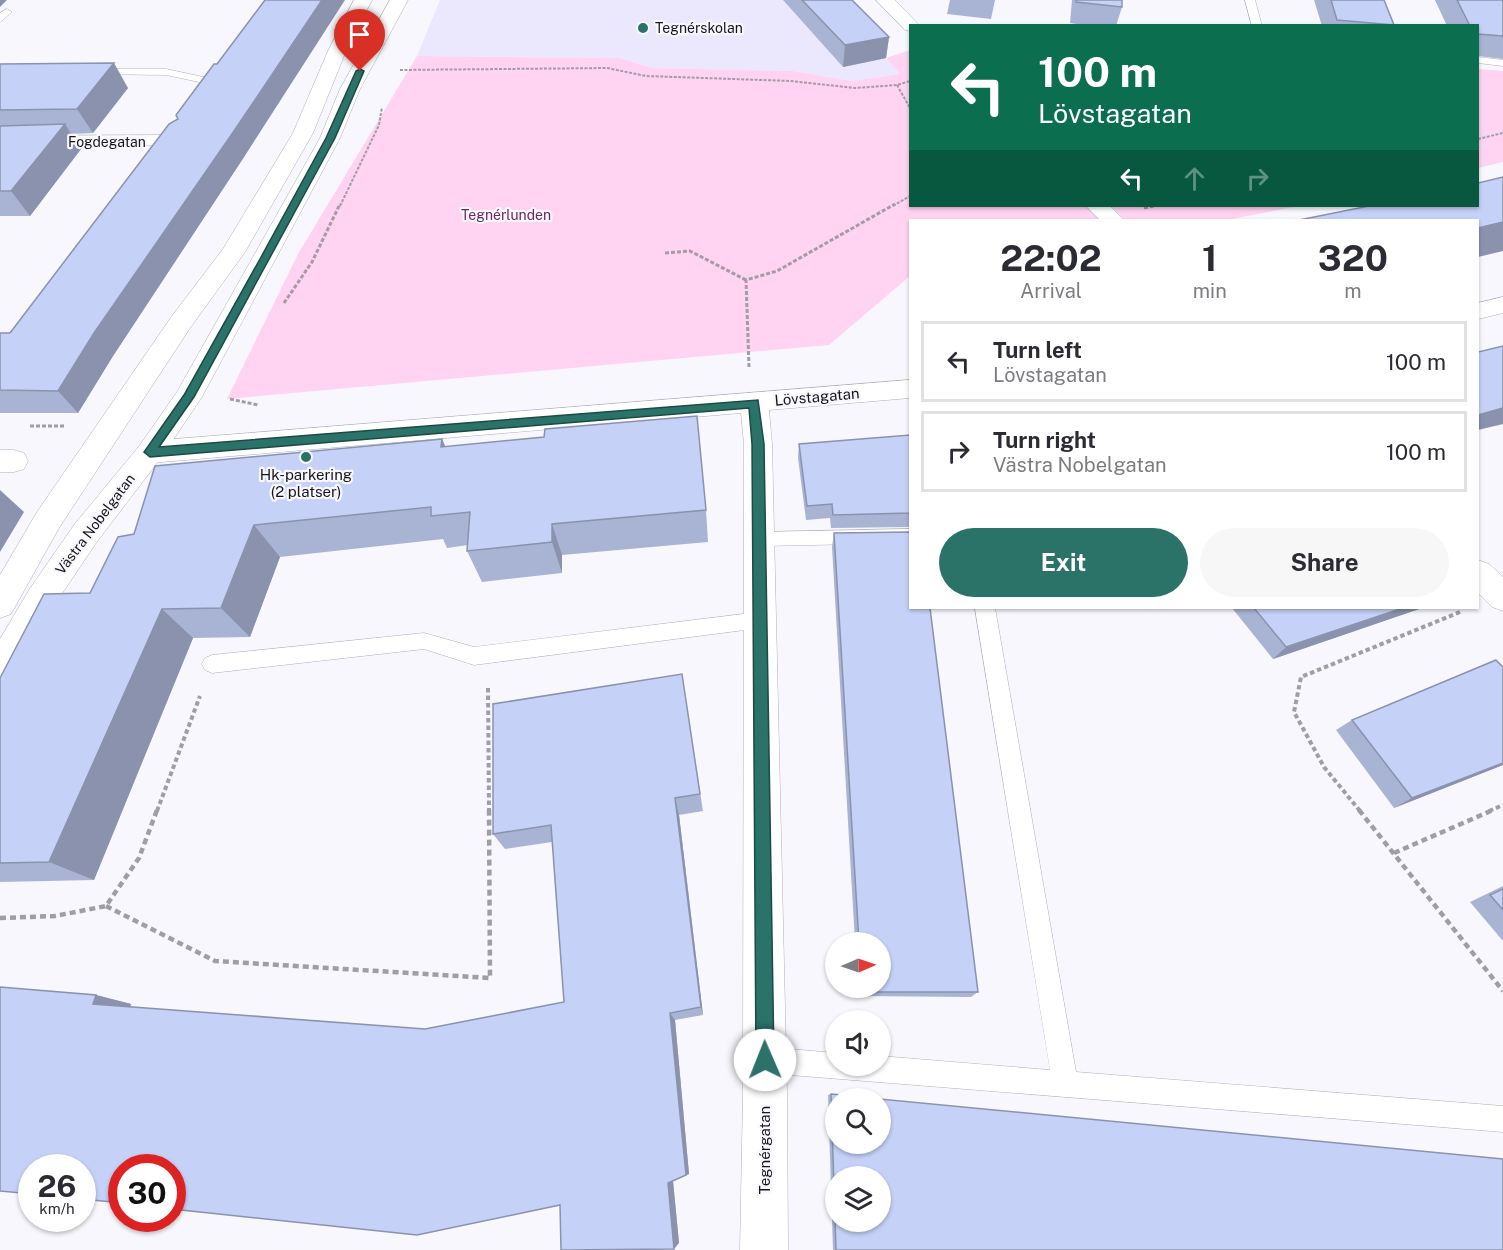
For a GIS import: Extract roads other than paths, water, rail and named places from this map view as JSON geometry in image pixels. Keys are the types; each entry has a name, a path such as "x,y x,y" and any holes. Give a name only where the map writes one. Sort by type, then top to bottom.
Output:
{"main road":[{"path":"0,604 48,520 181,322 233,252 303,133 337,51 363,0"},
{"name":"Västra Nobelgatan","path":"0,670 40,600 85,534 150,452 188,397 330,138 350,89 399,0"},
{"path":"885,0 909,24"},
{"name":"Fogdegatan","path":"0,142 182,136"},
{"path":"1098,207 1112,219"},
{"path":"1479,311 1503,305"},
{"name":"Lövstagatan","path":"150,452 197,449 752,387 909,389"},
{"name":"Tegnérgatan","path":"752,387 758,444 765,1060 764,1250"},
{"path":"1479,574 1503,598"}],"lane":[{"path":"1250,0 1256,24"},
{"path":"1479,60 1503,63"},
{"path":"83,72 166,72 218,83"},
{"path":"759,539 909,536"},
{"path":"985,609 1065,1084"},
{"path":"212,664 424,641 474,656 488,655 760,620"},
{"path":"765,1060 1503,1119"}],"place":[{"name":"Tegnérskolan","path":"643,28"},
{"name":"Hk-parkering (2 platser)","path":"306,457"}],"park label":[{"name":"Tegnérlunden","path":"506,215"}]}
